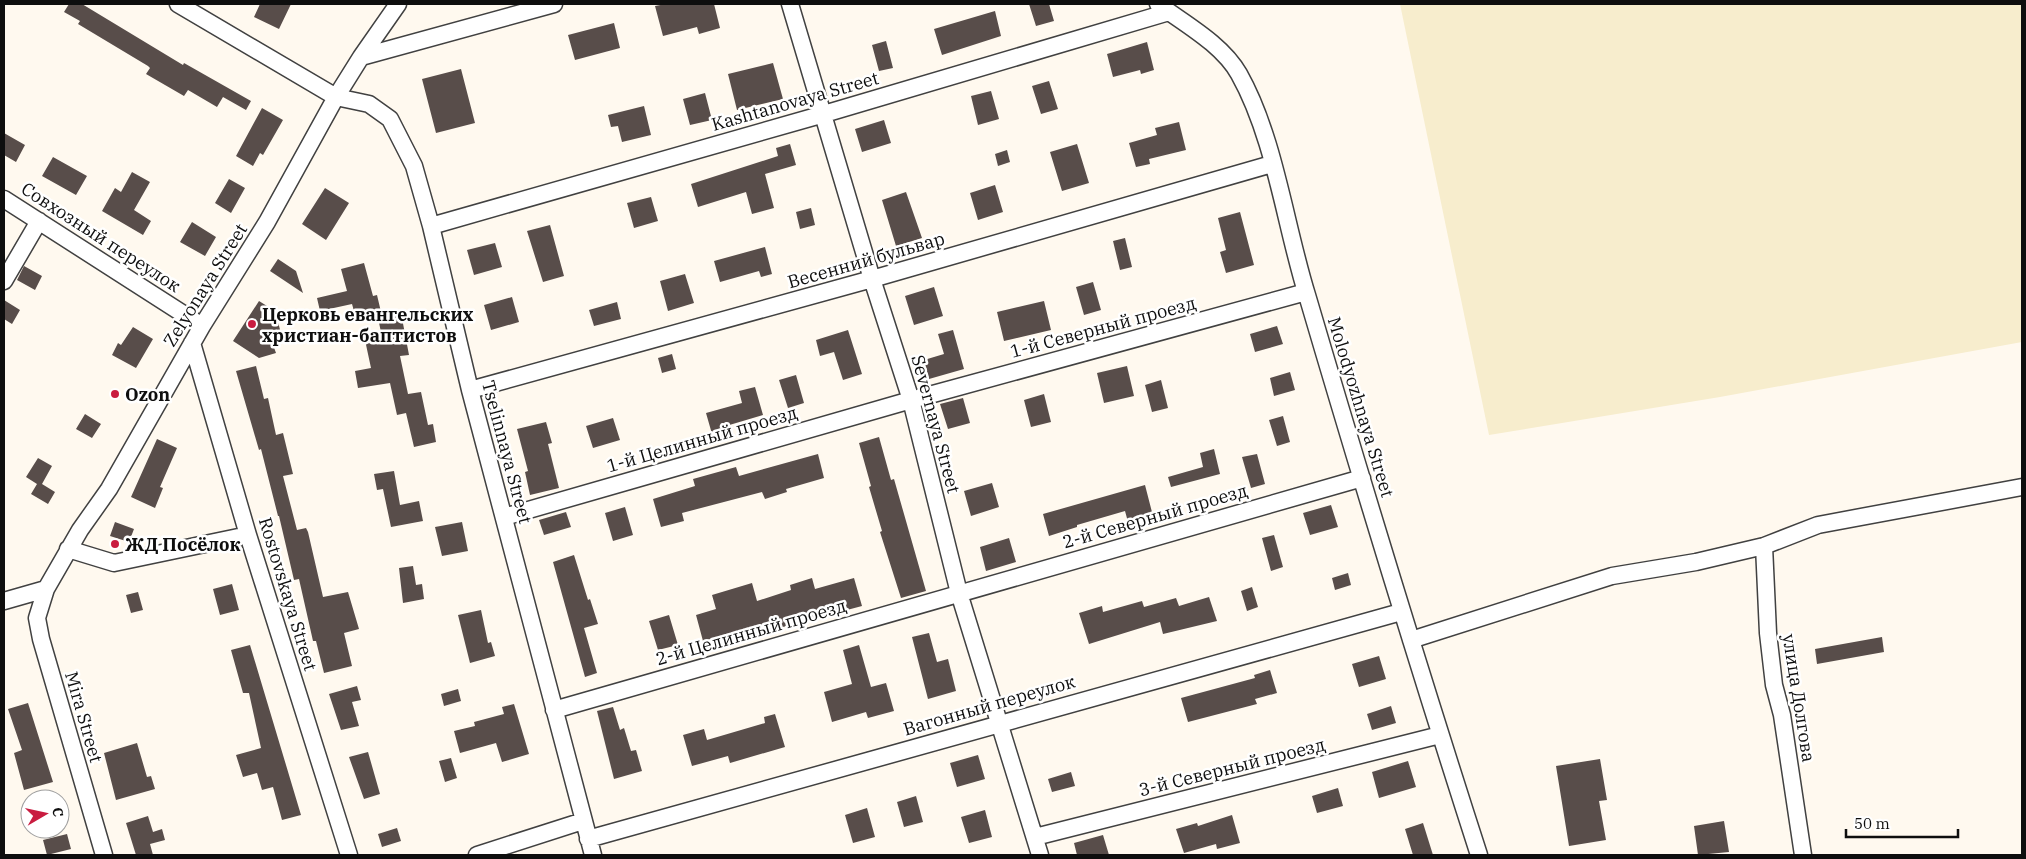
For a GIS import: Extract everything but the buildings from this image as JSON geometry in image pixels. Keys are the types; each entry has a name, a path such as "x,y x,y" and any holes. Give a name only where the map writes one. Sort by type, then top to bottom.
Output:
{"street":[{"name":"Tselinnaya Street","path":"178,4 336,96 369,104 390,119 414,166 431,226 470,390 593,855"},
{"name":"Zelyonaya Street","path":"46,589 68,549 109,490 202,326 267,222 336,96 398,4"},
{"path":"361,57 554,4"},
{"name":"Severnaya Street","path":"790,4 872,279 911,400 959,593 1040,855"},
{"name":"Kashtanovaya Street","path":"431,226 824,114 1164,8"},
{"name":"Molodyozhnaya Street","path":"1164,8 1213,44 1237,71 1253,102 1272,164 1306,292 1401,612 1479,855"},
{"name":"Весенний бульвар","path":"470,390 872,279 1272,164"},
{"name":"Совхозный переулок","path":"4,199 202,326"},
{"path":"4,281 39,221"},
{"name":"1-й Северный проезд","path":"911,400 1306,292"},
{"name":"Rostovskaya Street","path":"192,343 248,534 349,855"},
{"name":"1-й Целинный проезд","path":"504,517 911,400"},
{"name":"2-й Северный проезд","path":"959,593 1362,478"},
{"path":"1411,640 1612,576 1696,562 1764,546 1818,525 2022,487"},
{"path":"68,549 114,563 248,534"},
{"name":"улица Долгова","path":"1764,546 1768,633 1773,676 1782,715 1803,855"},
{"path":"4,601 46,589"},
{"name":"Mira Street","path":"46,589 38,618 40,639 104,855"},
{"name":"2-й Целинный проезд","path":"554,710 959,593"},
{"name":"Вагонный переулок","path":"588,839 1000,722 1401,612"},
{"name":"3-й Северный проезд","path":"1035,837 1440,735"},
{"path":"477,855 583,821"}],"shaded area":[{"path":"1400,4 2022,4 2022,342 1720,397 1489,435"}],"place":[{"name":"Церковь евангельских христиан-баптистов","path":"252,324"},
{"name":"Ozon","path":"115,394"},
{"name":"ЖД Посёлок","path":"115,544"}]}
